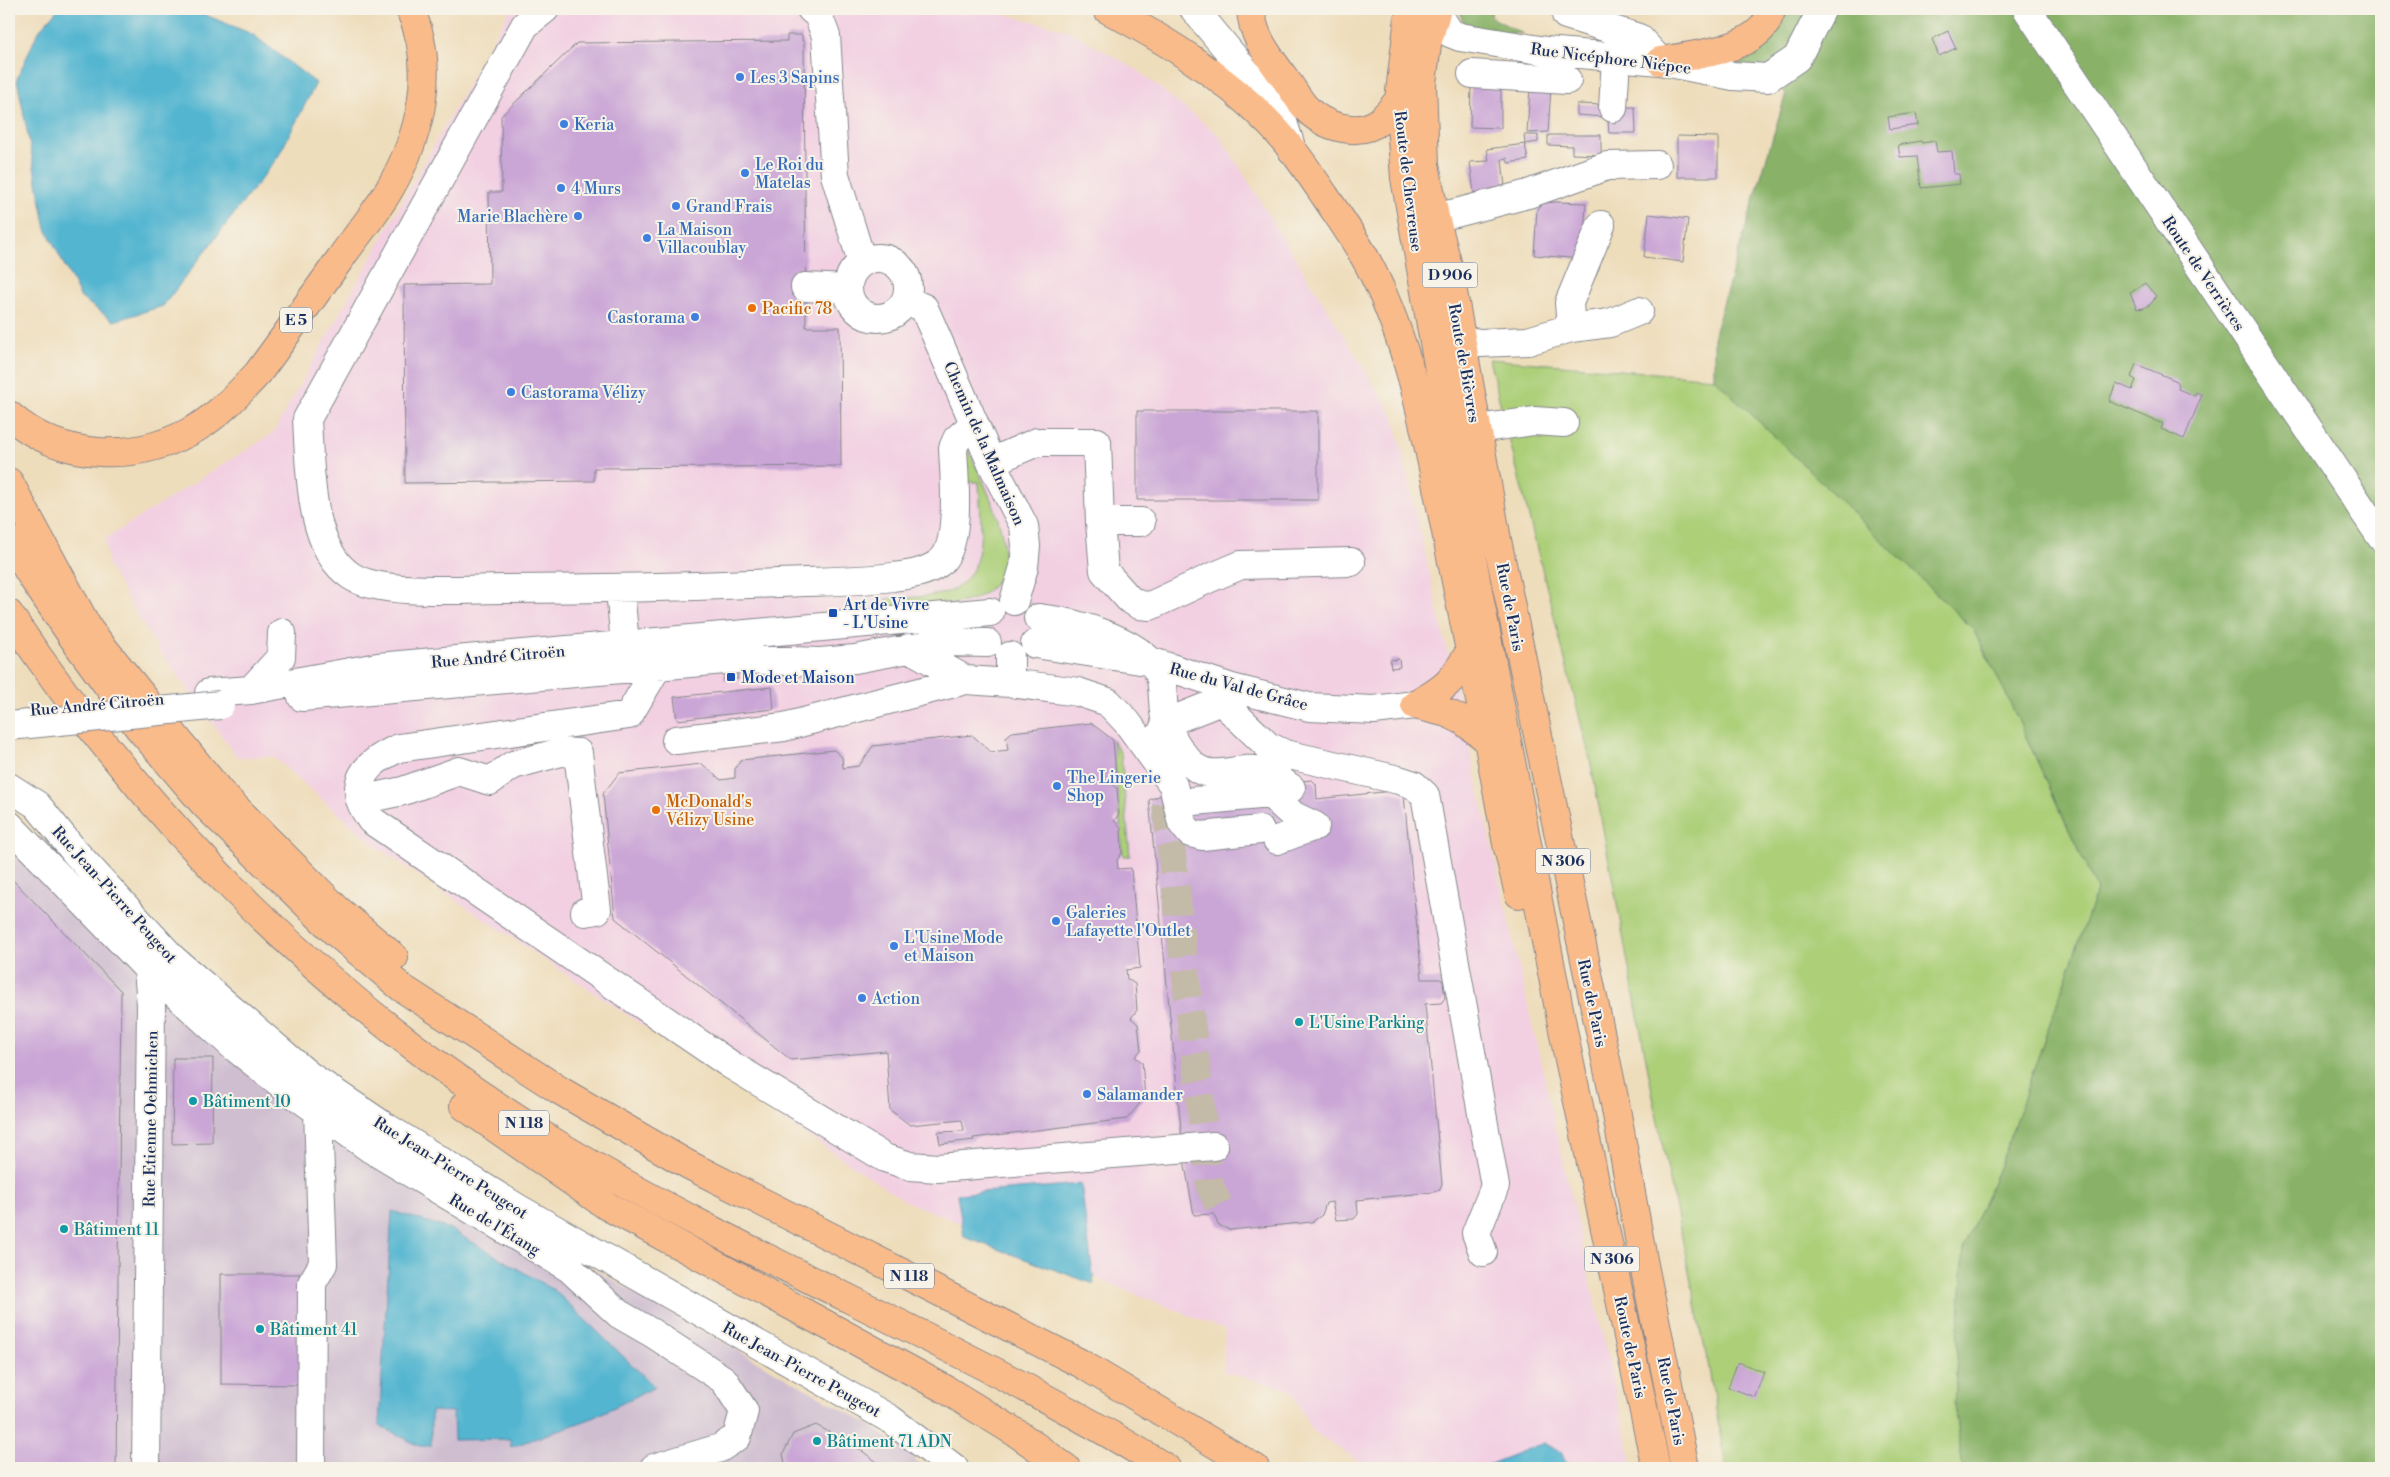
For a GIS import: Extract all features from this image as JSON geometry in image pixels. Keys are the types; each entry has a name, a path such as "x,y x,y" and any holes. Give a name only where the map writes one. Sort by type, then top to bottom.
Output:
{"main road":[{"name":"E 5","path":"9,415 36,434 57,444 98,452 131,452 158,446 200,426 243,390 258,373 389,192 407,156 422,110 424,84 420,40 410,9"},
{"path":"1107,9 1149,31 1213,73 1271,125 1292,150 1351,234 1371,269 1393,318 1409,365 1425,426 1507,844 1535,961 1567,1050"},
{"path":"1251,9 1252,25 1260,43 1306,108 1317,118 1330,125 1344,128 1370,126 1380,121 1399,100"},
{"path":"1660,61 1710,53 1745,40 1765,24 1772,9"},
{"name":"Route de Chevreuse","path":"1428,10 1399,100 1405,178 1466,531"},
{"name":"Route de Bièvres","path":"1428,10 1427,44 1422,83 1426,164 1435,217 1449,270 1497,540"},
{"path":"9,482 89,630 220,792 337,909 558,1090"},
{"name":"Rue de Paris","path":"1466,531 1567,1050"},
{"name":"N 118","path":"9,539 78,645 139,728 204,804 275,876 334,931 402,988 558,1090 687,1164 1080,1362 1255,1468"},
{"name":"Rue de Paris","path":"1497,540 1614,1098 1643,1260 1685,1468"},
{"name":"N 118","path":"9,614 59,687 158,810 213,870 345,994 481,1096 554,1142 728,1238 1026,1388 1166,1468"},
{"path":"1415,705 1438,692 1455,678 1470,651"},
{"path":"1415,705 1447,713 1462,720 1488,740"},
{"path":"345,994 443,1090 607,1206 945,1389 1018,1434 1066,1468"},
{"name":"Route de Paris","path":"1567,1050 1656,1468"},
{"path":"1018,1434 1047,1468"}],"street":[{"path":"545,9 524,25 386,279 307,419 310,473 315,509 322,537 334,558 350,576 370,584 414,589 620,589 841,580 892,577 921,572 941,562 949,549 954,531 953,448 957,439 974,424"},
{"path":"811,9 818,15 826,36 835,175 862,262"},
{"path":"1194,9 1280,113 1292,150"},
{"name":"Rue Nicéphore Niépce","path":"1428,10 1450,33 1460,37 1546,50 1660,61 1733,76 1768,78 1797,58 1822,9"},
{"name":"Route de Verrières","path":"2027,9 2381,537"},
{"path":"1566,15 1639,38 1660,61"},
{"path":"1472,74 1554,80 1546,50"},
{"path":"1612,108 1616,58"},
{"path":"1435,217 1456,214 1528,194 1607,166 1657,165"},
{"path":"1571,328 1569,304 1601,225"},
{"path":"878,258 887,259 901,268 908,283 906,300 892,314 872,317 855,307 848,288 850,278 862,262 878,258"},
{"path":"805,287 848,288"},
{"name":"Chemin de la Malmaison","path":"906,300 924,308 991,462 1024,526 1026,546 1024,567 1014,601"},
{"path":"1461,340 1480,343 1528,341 1571,328 1610,323 1639,311"},
{"path":"1477,429 1534,421 1564,423"},
{"path":"991,462 1037,442 1097,442 1104,571 1129,600 1139,605 1150,606 1172,598 1210,578 1241,565 1351,562"},
{"path":"1100,522 1141,522"},
{"path":"620,589 626,645"},
{"path":"998,649 1028,651 1034,644 1040,627 1038,618 1028,606 1014,601 999,604 990,612 984,623 998,649 1010,683"},
{"name":"Rue André Citroën","path":"9,726 214,699 251,690 378,667 990,612"},
{"name":"Rue du Val de Grâce","path":"1038,618 1074,625 1130,644 1153,662 1226,694 1309,707 1374,710 1415,705"},
{"path":"251,690 281,657 282,632"},
{"path":"672,642 629,715 399,748 379,757 365,771 359,787 360,800 371,820 730,1065 885,1158 910,1166 938,1168 1214,1146"},
{"name":"Rue André Citroën","path":"9,712 214,699 736,659 820,662 855,658 946,642 998,649"},
{"name":"Rue du Val de Grâce","path":"1034,644 1153,662"},
{"path":"909,648 966,680"},
{"path":"1153,662 1161,680 1163,730 1196,768 1206,772 1218,773 1262,771 1291,788"},
{"path":"676,740 784,727 966,680 1010,683 1078,692 1108,702 1127,722 1173,784 1182,824 1190,833 1202,836 1268,835 1316,826 1294,816 1270,794 1194,801"},
{"path":"1163,730 1226,694 1268,746 1286,754 1399,780 1414,785 1425,795 1495,1186 1476,1233 1483,1252"},
{"path":"360,800 403,792 459,771 490,781 512,765 560,752 578,753 597,910 585,912"},
{"name":"Rue Jean-Pierre Peugeot","path":"9,787 37,805 99,880 173,959 307,1074 384,1126 502,1199 890,1419 954,1468"},
{"path":"9,825 148,969"},
{"name":"Rue de l'Étang","path":"148,969 233,1046 371,1149 569,1268 619,1314 724,1380 744,1411 737,1437 720,1448 654,1468"},
{"name":"Rue Etienne Oehmichen","path":"146,1468 151,1005 148,969"},
{"path":"311,1468 312,1283 323,1264 318,1111"},
{"path":"608,1260 631,1306 652,1333"}],"shaded area":[{"path":"510,9 984,9 1067,30 1137,70 1220,136 1394,417 1633,1468 1369,1468 1311,1430 1291,1390 1224,1372 1225,1330 905,1201 378,848 272,756 238,758 158,649 108,566 105,539 273,433"},
{"path":"9,813 129,935 443,1185 867,1423 908,1453 924,1468 9,1468"}],"green space":[{"path":"1461,9 1492,9 1491,17 1523,34 1483,31 1474,28 1466,24 1461,18"},
{"path":"1784,9 2381,9 2381,1468 1963,1468 1954,1405 1964,1246 1999,1168 2097,890 2007,696 1973,629 1714,378 1714,334 1786,93 1762,72 1701,63"},
{"path":"1489,359 1714,378 1973,629 2007,696 2097,890 1999,1168 1964,1246 1954,1405 1963,1468 1726,1468 1708,1363 1657,1118 1590,759"},
{"path":"968,448 994,507 1001,529 1004,550 1002,570 992,586 974,599 945,605 888,610 886,599 937,595 959,586 969,575 976,561 981,529 979,482 962,482 962,451"},
{"path":"1113,740 1121,754 1130,856 1123,856"}],"water":[{"path":"58,9 191,9 252,34 316,83 278,157 163,306 114,321 81,298 46,229 17,79 38,32"},
{"path":"1081,1184 1094,1284 964,1237 957,1194"},
{"path":"392,1211 450,1229 554,1290 655,1387 590,1419 511,1447 510,1439 454,1440 453,1412 431,1411 431,1446 419,1446 379,1425"},
{"path":"1544,1443 1561,1452 1568,1468 1480,1468"}],"building":[{"path":"1948,31 1956,48 1939,56 1932,39"},
{"name":"La Maison Villacoublay","path":"787,35 802,35 802,41 804,41 806,327 840,327 841,466 594,468 594,481 405,483 404,285 490,284 489,192 502,192 501,116 577,43 787,41"},
{"path":"1471,86 1501,86 1501,128 1470,127"},
{"path":"1530,87 1551,88 1548,132 1527,133"},
{"path":"1577,104 1606,105 1605,117 1577,115"},
{"path":"1617,107 1635,107 1636,133 1609,133 1607,111"},
{"path":"1916,113 1918,125 1890,129 1888,117"},
{"path":"1524,135 1538,135 1538,142 1525,144"},
{"path":"1548,135 1601,135 1601,155 1572,154 1572,146 1548,145"},
{"path":"1677,136 1718,137 1718,177 1677,177"},
{"path":"1921,141 1922,143 1935,141 1937,152 1952,151 1954,174 1959,174 1960,184 1921,188 1917,156 1900,157 1898,145"},
{"path":"1525,144 1528,160 1508,163 1507,158 1502,159 1505,188 1474,193 1470,162 1489,161 1487,149"},
{"path":"1544,203 1586,203 1583,259 1534,255 1537,209"},
{"path":"1649,214 1688,219 1683,262 1644,257"},
{"path":"2145,283 2156,296 2151,304 2137,309 2130,293"},
{"path":"2136,364 2177,381 2178,389 2195,396 2196,392 2202,395 2184,439 2161,429 2163,424 2109,401 2116,383 2132,390 2136,380 2131,377"},
{"path":"1137,411 1318,411 1318,500 1137,500"},
{"path":"1399,659 1400,667 1391,668 1390,660"},
{"path":"737,674 738,679 724,680 724,675"},
{"path":"772,687 774,709 677,720 674,697"},
{"name":"L'Usine Mode et Maison","path":"1091,723 1113,740 1116,775 1110,782 1117,788 1119,814 1114,821 1121,827 1122,853 1117,860 1118,869 1131,868 1140,968 1126,970 1127,979 1135,984 1137,1010 1131,1018 1138,1024 1141,1050 1135,1057 1142,1062 1145,1097 1127,1119 973,1138 974,1140 940,1144 938,1132 964,1131 962,1120 910,1125 890,1110 886,1051 791,1060 615,918 603,794 619,773 702,764 721,780 735,778 735,769 741,760 834,750 842,757 843,768 859,766 873,746 972,735 991,752 1008,750 1006,737 1012,732"},
{"name":"L'Usine Parking","path":"1312,780 1316,784 1317,799 1392,791 1404,796 1422,979 1440,979 1443,981 1445,998 1441,1003 1425,1004 1442,1184 1439,1190 1433,1192 1357,1200 1358,1214 1354,1219 1336,1220 1332,1202 1326,1203 1322,1215 1312,1222 1230,1230 1218,1225 1214,1214 1194,1215 1184,1160 1149,800 1161,795"},
{"name":"Bâtiment 11","path":"9,876 121,991 116,1468 9,1467"},
{"name":"Bâtiment 10","path":"173,1058 213,1058 212,1143 172,1144"},
{"name":"Bâtiment 41","path":"221,1274 300,1274 300,1385 221,1384"},
{"path":"1738,1362 1764,1372 1755,1397 1728,1387"},
{"name":"Bâtiment 71 ADN","path":"816,1425 858,1448 885,1468 786,1468 783,1454 793,1434"}],"tunnel":[{"path":"1166,803 1210,1186 1223,1214"}],"place":[{"name":"Les 3 Sapins","path":"740,77"},
{"name":"Keria","path":"564,124"},
{"name":"Le Roi du Matelas","path":"745,173"},
{"name":"4 Murs","path":"561,188"},
{"name":"Grand Frais","path":"676,206"},
{"name":"Marie Blachère","path":"578,216"},
{"name":"La Maison Villacoublay","path":"647,238"},
{"name":"Pacific 78","path":"752,308"},
{"name":"Castorama","path":"695,317"},
{"name":"Castorama Vélizy","path":"511,392"},
{"name":"Art de Vivre - L'Usine","path":"833,613"},
{"name":"Mode et Maison","path":"731,677"},
{"name":"The Lingerie Shop","path":"1057,786"},
{"name":"McDonald's Vélizy Usine","path":"656,810"},
{"name":"Galeries Lafayette l'Outlet","path":"1056,921"},
{"name":"L'Usine Mode et Maison","path":"894,946"},
{"name":"Action","path":"862,998"},
{"name":"L'Usine Parking","path":"1299,1022"},
{"name":"Salamander","path":"1087,1094"},
{"name":"Bâtiment 10","path":"193,1101"},
{"name":"Bâtiment 11","path":"64,1229"},
{"name":"Bâtiment 41","path":"260,1329"},
{"name":"Bâtiment 71 ADN","path":"817,1441"}]}
